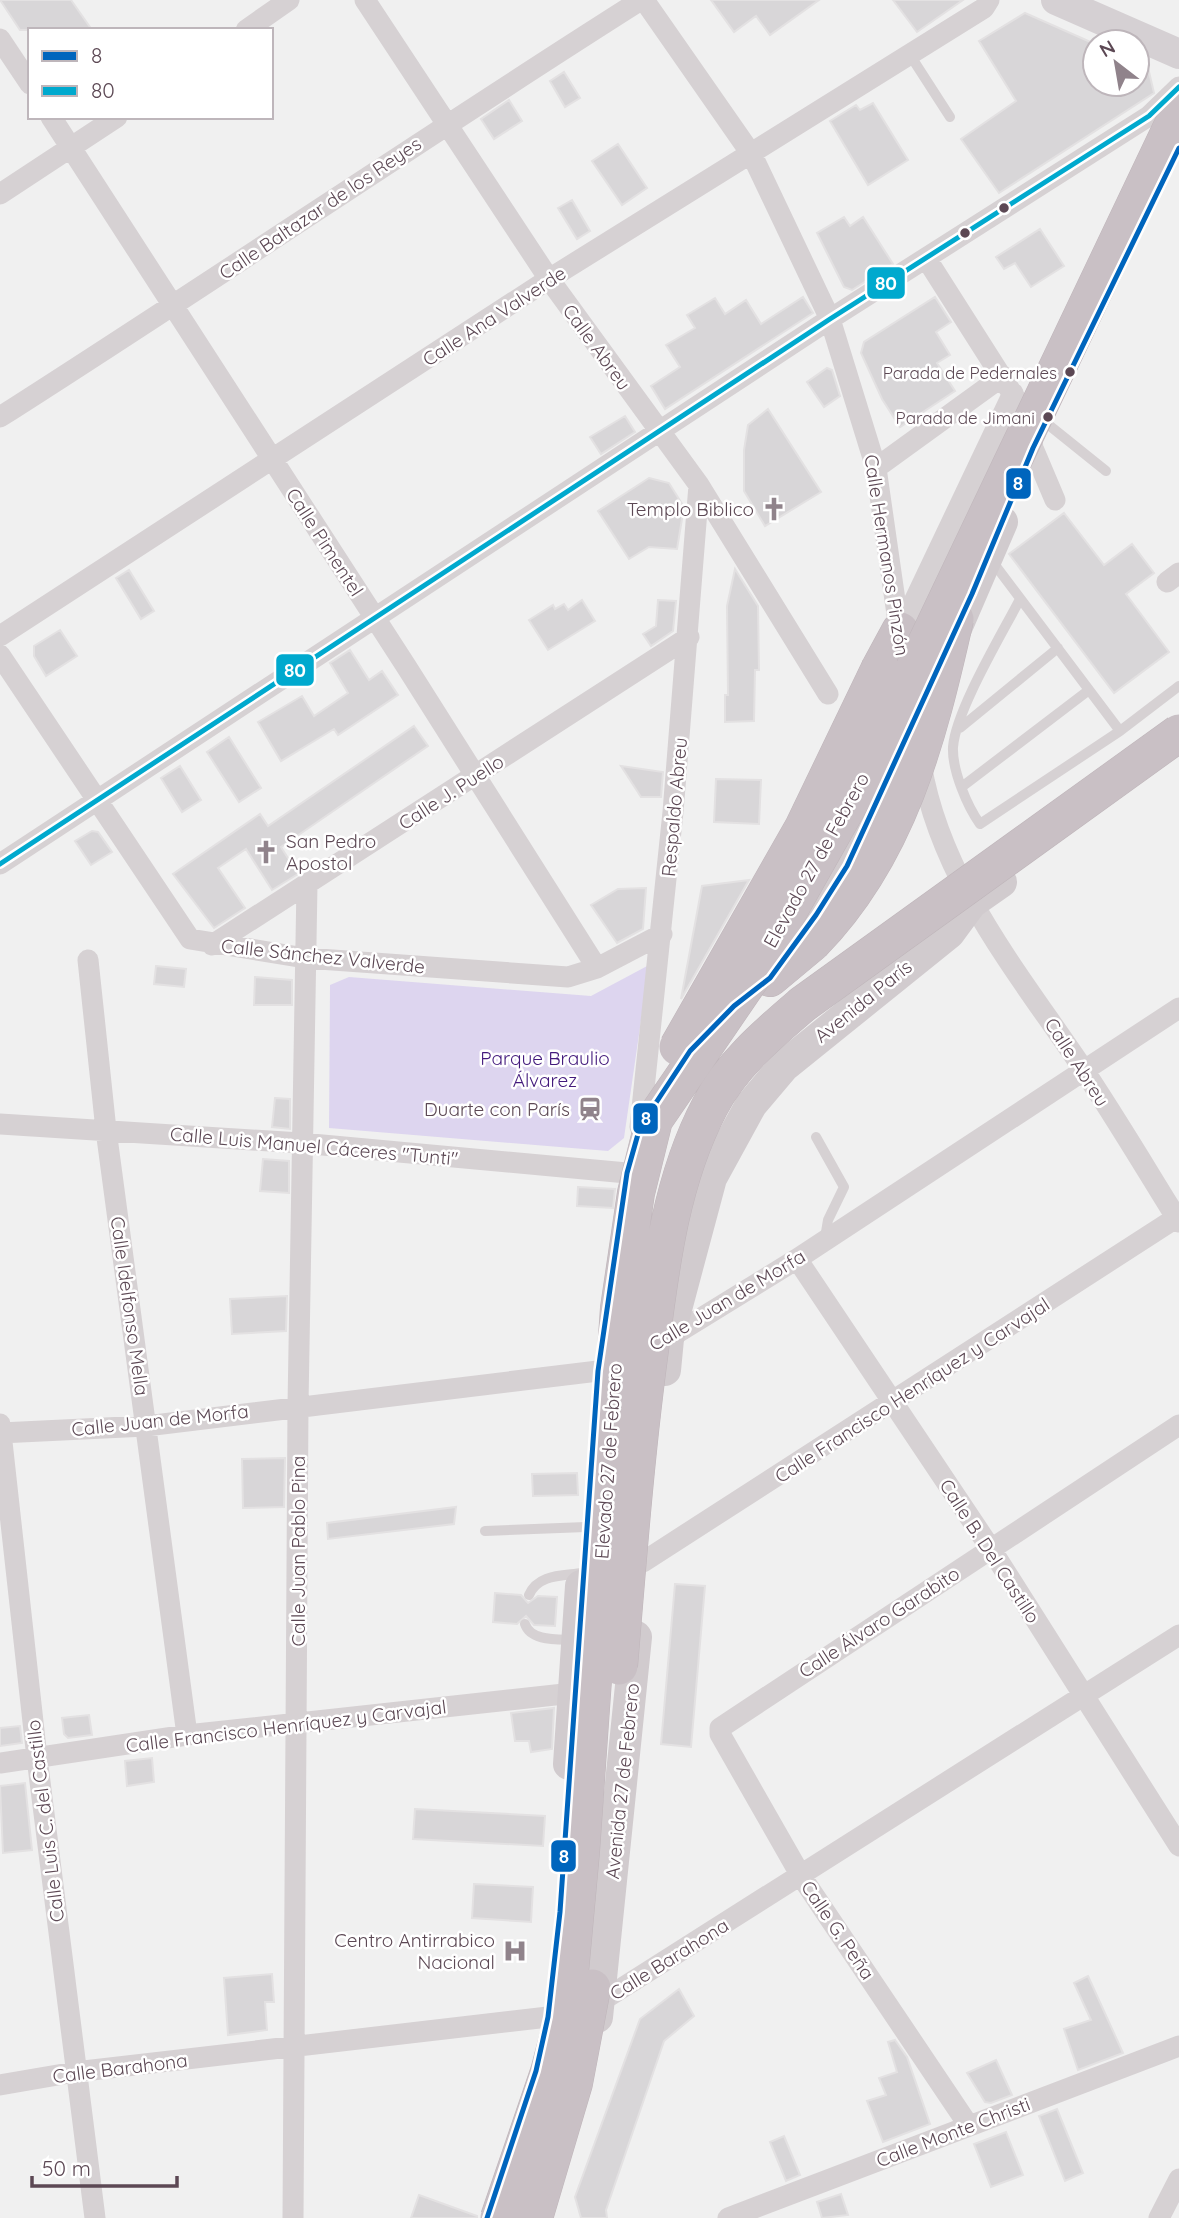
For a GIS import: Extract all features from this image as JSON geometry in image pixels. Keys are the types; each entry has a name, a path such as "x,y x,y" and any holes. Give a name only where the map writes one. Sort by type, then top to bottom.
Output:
{"highway":[{"name":"Elevado 27 de Febrero","path":"499,2218 549,2071 567,2004 581,1851 620,1308 647,1124 751,978 853,797 979,556 1000,484 1179,111"},
{"path":"770,978 812,943 838,916 866,877 890,832 936,701 979,556"},
{"path":"647,1124 678,1045 803,828 900,631"},
{"name":"Elevado 27 de Febrero","path":"534,2218 574,2083 590,2001 645,1386 659,1284 683,1172 711,1104 730,1075 764,1038 803,1004 1179,733"},
{"path":"645,1386 669,1306 681,1211 691,1171 723,1105 746,1073 816,1009 937,921 971,903"}],"main road":[{"path":"1056,0 1179,54"},
{"path":"487,2218 536,2071 548,2017 561,1912 573,1693 598,1371 628,1173 647,1124 690,1051 734,1006 770,978 847,866 914,722 979,556 1036,431 1179,148"},
{"name":"Avenida París","path":"668,1339 711,1178 751,1105 784,1066 949,933 971,903 1179,752"},
{"name":"Avenida 27 de Febrero","path":"545,2218 600,2002 643,1562 668,1339"}],"street":[{"path":"249,28 289,0"},
{"name":"Calle Abreu","path":"365,0 549,279 699,485 828,694"},
{"name":"Calle Baltazar de los Reyes","path":"0,417 174,306 446,123 643,0"},
{"name":"Calle Hermanos Pinzón","path":"643,0 752,155 830,319 876,468 930,811 971,903"},
{"name":"Calle Ana Valverde","path":"0,636 272,462 549,279 984,8 989,0"},
{"path":"0,39 28,81"},
{"path":"0,864 95,798 660,433 830,319 1149,116 1179,88"},
{"name":"Calle Pimentel","path":"52,119 597,968"},
{"path":"0,194 114,119"},
{"path":"926,258 1036,431 1055,500"},
{"path":"876,468 1008,385"},
{"path":"900,631 1008,385"},
{"name":"Respaldo Abreu","path":"647,1124 689,637 699,485"},
{"name":"Calle J. Puello","path":"212,945 689,637"},
{"name":"Calle Sánchez Valverde","path":"0,655 190,939 212,945 304,958 568,977 597,968 662,934"},
{"name":"Calle Juan Pablo Pina","path":"293,2218 298,1405 307,884"},
{"name":"Calle Abreu","path":"971,903 1083,1069 1178,1219"},
{"name":"Calle Idelfonso Mella","path":"88,960 106,1130 187,1735"},
{"name":"Calle Juan de Morfa","path":"0,1430 146,1426 298,1405 598,1371 668,1339 797,1259 1179,1008"},
{"name":"Calle Luis Manuel Cáceres \"Tunti\"","path":"0,1124 301,1143 628,1173"},
{"name":"Calle Francisco Henríquez y Carvajal","path":"643,1562 1178,1219"},
{"name":"Calle B. Del Castillo","path":"797,1259 991,1549 1179,1846"},
{"name":"Calle Álvaro Garabito","path":"720,1728 1179,1425"},
{"name":"Calle Luis C. del Castillo","path":"0,1430 37,1758 95,2218"},
{"name":"Calle Barahona","path":"0,2085 75,2072 548,2017 600,2002 1179,1635"},
{"name":"Calle Francisco Henríquez y Carvajal","path":"0,1763 187,1735 573,1693"},
{"name":"Calle G. Peña","path":"720,1728 720,1734 801,1876 968,2126"},
{"name":"Calle Monte Christi","path":"736,2216 1179,2046"},
{"path":"1160,2218 1179,2179"}],"lane":[{"path":"910,55 950,117"},
{"path":"1036,431 1106,471"},
{"path":"979,556 1020,598 1120,731"},
{"path":"1020,598 978,680 958,730 953,753 976,818 984,824 1120,731 1179,686"},
{"path":"958,730 1058,648"},
{"path":"963,786 1089,690"},
{"path":"816,1137 845,1187 828,1220 825,1241"},
{"path":"485,1531 586,1527"},
{"path":"529,1595 533,1587 547,1578 582,1573"},
{"path":"525,1624 527,1630 538,1637 577,1640"}],"green space":[{"name":"Parque Braulio Álvarez","path":"649,965 624,1138 608,1151 329,1128 330,985 349,977 591,996"}],"building":[{"path":"0,0 71,0 91,28 28,28 20,30"},
{"path":"711,0 819,0 770,35 756,16 734,32"},
{"path":"893,0 963,0 917,32"},
{"path":"1025,13 1081,38 1081,98 1146,98 999,193 961,139 1016,101 979,41"},
{"path":"564,72 580,98 565,107 550,81"},
{"path":"509,100 522,121 494,139 481,119"},
{"path":"873,103 908,160 868,185 830,121 856,105 860,110"},
{"path":"618,144 647,188 622,205 592,161"},
{"path":"572,200 590,231 577,239 558,208"},
{"path":"844,217 850,226 863,217 893,264 852,290 844,287 817,233"},
{"path":"1040,229 1064,266 1031,287 1015,263 1004,269 996,257"},
{"path":"803,297 813,313 665,409 651,386 680,367 666,345 695,328 687,315 715,298 725,314 746,300 761,324"},
{"path":"935,297 951,322 936,332 950,355 937,363 955,391 900,427 882,399 861,353 864,342"},
{"path":"827,368 832,370 840,396 824,407 807,382"},
{"path":"768,409 821,492 765,526 744,491 744,450 748,425"},
{"path":"625,416 635,432 601,454 590,437"},
{"path":"649,478 669,483 684,507 677,549 649,547 629,559 598,511"},
{"path":"1064,513 1104,565 1132,544 1154,573 1126,594 1169,652 1114,693 1009,554"},
{"path":"735,569 758,606 759,670 755,670 754,721 725,722 725,695 728,695 727,606"},
{"path":"129,570 154,611 141,619 116,578"},
{"path":"582,600 595,621 548,650 529,620 553,605 555,609 564,604 568,610"},
{"path":"658,600 676,601 673,631 651,646 643,634 656,626"},
{"path":"60,630 77,656 46,676 34,656 34,646"},
{"path":"350,650 369,680 382,671 398,695 338,735 334,729 281,761 258,722 302,696 314,716 348,693 330,663"},
{"path":"414,726 428,746 281,847 298,874 272,890 246,849 218,868 245,908 214,928 173,874 260,814 268,826"},
{"path":"229,737 261,788 239,802 207,752"},
{"path":"180,766 201,800 182,812 161,778"},
{"path":"621,766 663,772 661,797 641,797"},
{"path":"716,779 761,780 759,824 714,822"},
{"path":"92,831 98,832 112,852 91,865 75,841"},
{"path":"749,880 681,999 702,886"},
{"path":"646,888 643,929 617,943 591,905 618,889"},
{"path":"156,966 186,969 184,987 154,984"},
{"path":"255,977 292,980 292,1005 254,1005"},
{"path":"275,1098 290,1099 290,1129 272,1127"},
{"path":"263,1159 289,1161 289,1193 260,1191"},
{"path":"578,1187 615,1189 613,1208 577,1206"},
{"path":"287,1296 286,1331 232,1334 230,1299"},
{"path":"285,1458 284,1507 243,1508 242,1459"},
{"path":"577,1473 578,1495 533,1496 532,1474"},
{"path":"456,1507 454,1524 328,1539 327,1523"},
{"path":"675,1584 705,1586 691,1747 661,1744"},
{"path":"495,1593 521,1595 528,1603 538,1596 557,1597 555,1626 534,1625 526,1616 517,1624 493,1622"},
{"path":"554,1708 552,1749 531,1752 529,1741 515,1741 511,1713"},
{"path":"89,1715 92,1735 68,1738 64,1734 62,1718"},
{"path":"20,1726 22,1743 0,1746 0,1728"},
{"path":"152,1758 154,1782 127,1786 125,1761"},
{"path":"25,1783 32,1850 3,1853 0,1786"},
{"path":"415,1809 545,1816 543,1846 413,1839"},
{"path":"474,1884 533,1887 531,1922 472,1918"},
{"path":"272,1974 274,2002 265,2002 267,2030 228,2035 224,1978"},
{"path":"1088,1976 1123,2053 1078,2070 1064,2029 1091,2020 1074,1983"},
{"path":"679,1989 694,2016 664,2041 606,2210 607,2218 581,2218 575,2197 640,2019"},
{"path":"895,2040 907,2057 930,2124 883,2142 867,2101 886,2095 879,2078 897,2072 888,2042"},
{"path":"996,2060 1012,2095 991,2103 985,2102 967,2073"},
{"path":"1057,2109 1083,2173 1065,2181 1039,2116"},
{"path":"1006,2132 1023,2175 991,2187 974,2144"},
{"path":"784,2136 800,2175 786,2181 770,2142"},
{"path":"841,2194 848,2215 822,2218 817,2202"},
{"path":"419,2195 477,2216 477,2218 411,2218"}],"transit line":[{"name":"80","path":"0,864 830,319 1149,116 1179,87"},
{"name":"8","path":"487,2218 536,2071 548,2017 560,1912 598,1371 627,1173 640,1127 690,1051 734,1006 770,978 816,915 847,866 972,594 1033,448 1179,148"}],"place":[{"name":"Parada de Pedernales","path":"1070,372"},
{"name":"Parada de Jimani","path":"1048,417"},
{"name":"Templo Biblico","path":"774,509"},
{"name":"San Pedro Apostol","path":"266,852"},
{"name":"Duarte con París","path":"590,1109"},
{"name":"Centro Antirrabico Nacional","path":"515,1951"}]}
